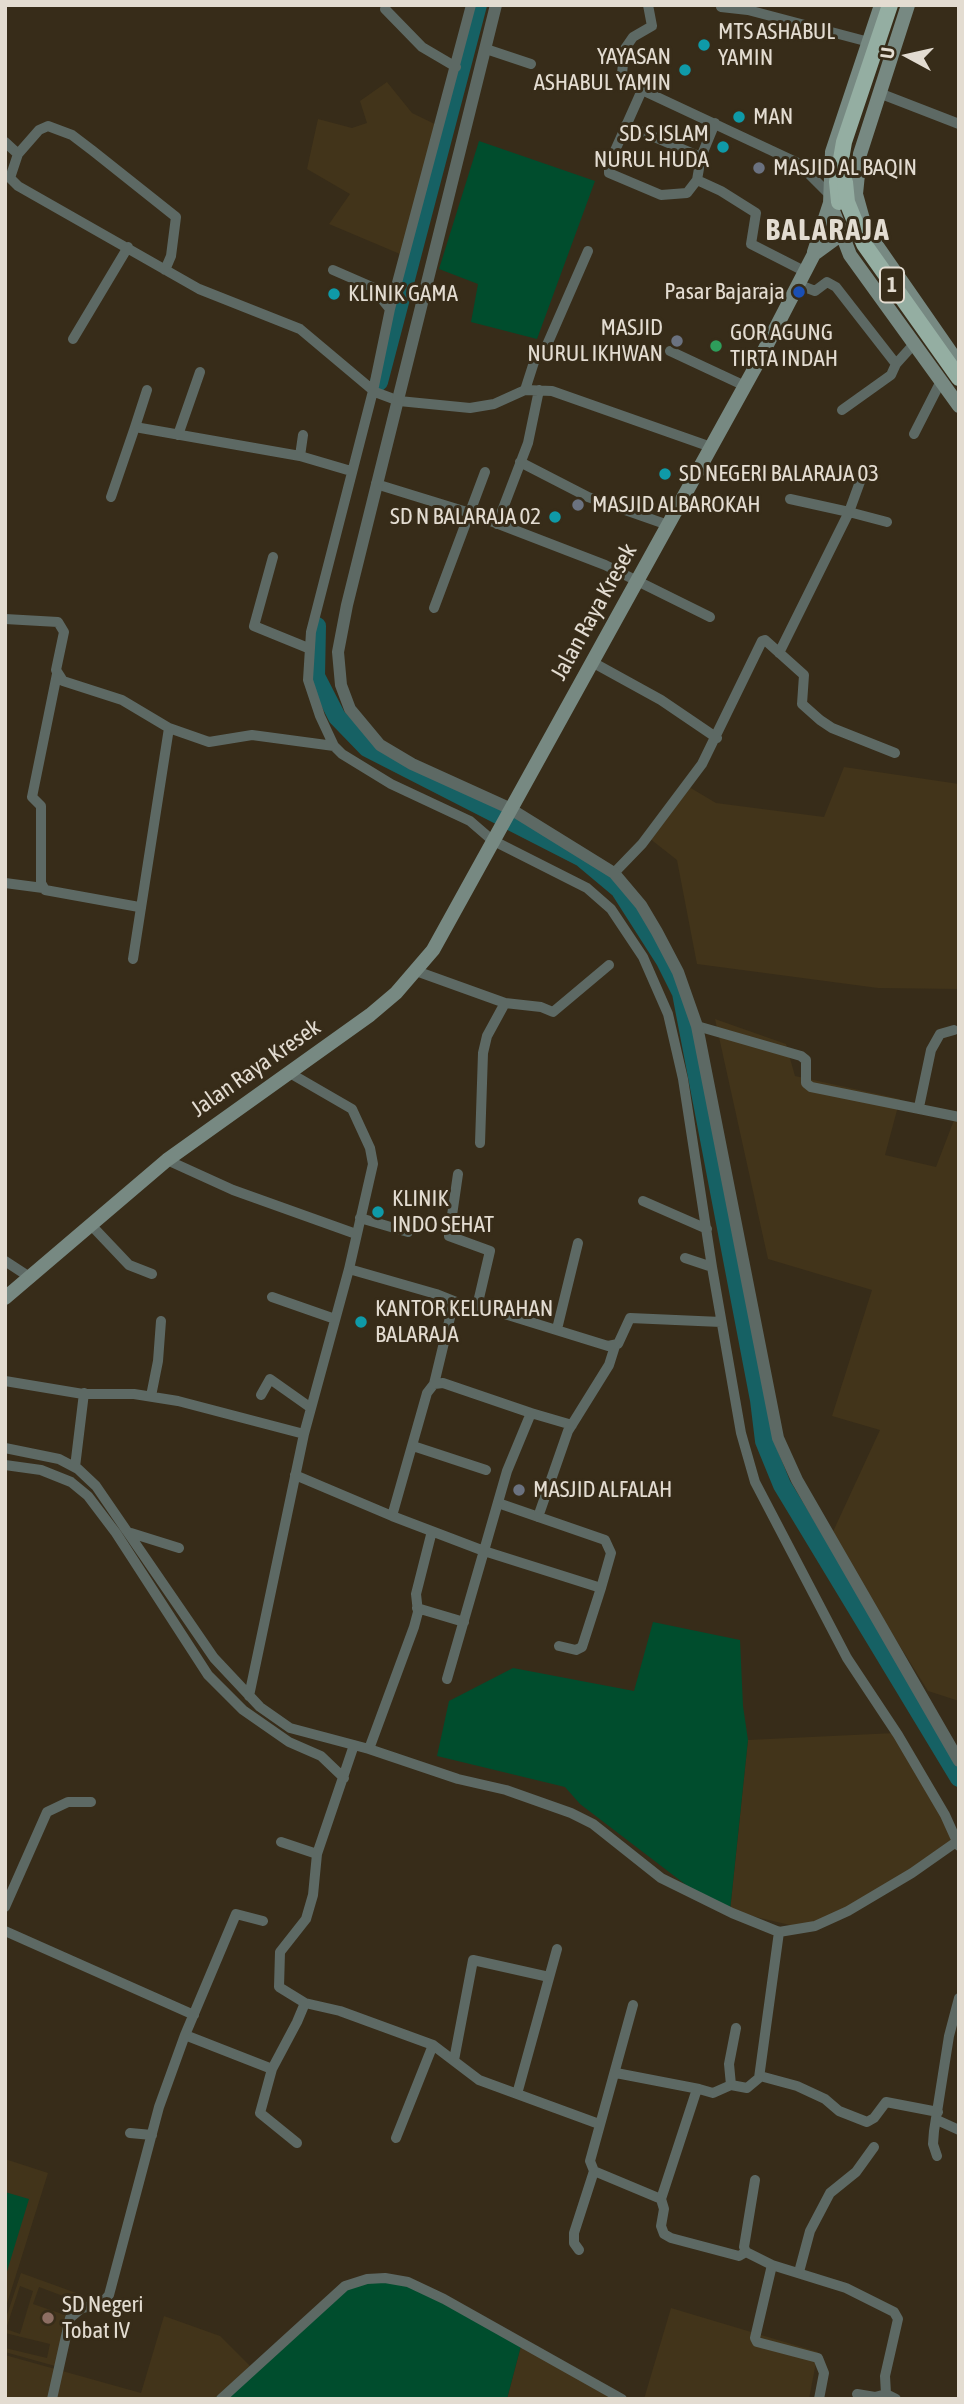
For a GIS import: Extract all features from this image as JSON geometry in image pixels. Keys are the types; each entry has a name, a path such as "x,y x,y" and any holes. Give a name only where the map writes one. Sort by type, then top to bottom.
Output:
{"highway":[{"name":"1","path":"890,5 844,142 837,182 839,202 858,249 959,393"},
{"name":"1","path":"898,5 848,160 847,202 864,244 959,378"}],"main road":[{"path":"814,254 829,198 832,152 881,5"},
{"path":"908,5 856,175 856,194 866,230 959,364"},
{"path":"829,198 840,235 867,281 959,406"},
{"path":"840,235 866,230"},
{"name":"Jalan Raya Kresek","path":"5,1298 167,1160 370,1015 416,971 453,916 509,810 745,386 814,254 840,235"},
{"path":"867,281 885,281 891,278 893,271"}],"street":[{"path":"5,1448 74,1474 92,1491 130,1532 214,1658 249,1696 290,1728 353,1750 369,1749 571,1813 593,1824 661,1878 778,1937 815,1926 848,1911 958,1843 945,1815 905,1747 847,1658 755,1482 741,1433 721,1322 683,1079 668,1014 643,957 611,909 587,888 494,838 470,821 358,766 334,746 310,689 308,648 351,471 374,392 390,309 471,5"},
{"path":"496,5 376,484 338,652 341,685 350,709 380,745 412,764 509,810 614,873 641,905 672,959 697,1027 778,1438 797,1480 959,1761"},
{"path":"648,5 653,24 626,44 622,60 625,78 642,90 797,163 829,198"},
{"path":"721,7 748,10 869,41"},
{"path":"385,9 422,47 456,66"},
{"path":"486,49 531,64"},
{"path":"642,90 609,164 611,175 661,195 687,193 697,180 701,157 715,123"},
{"path":"879,93 959,124"},
{"path":"626,125 701,157"},
{"path":"165,270 171,256 176,217 72,135 48,126 39,130 18,154 10,174 11,181 165,270 227,302 300,329 374,392 397,400 482,408 525,390 539,390 600,407 711,447"},
{"path":"5,142 18,154"},
{"path":"697,180 756,213 750,239 753,246 801,278 815,291 827,282 836,287 896,363"},
{"path":"73,340 128,247"},
{"path":"525,390 535,359 543,354 588,251"},
{"path":"333,270 372,287 390,309"},
{"path":"842,410 891,375 896,363 914,344"},
{"path":"670,351 745,386"},
{"path":"178,435 200,372"},
{"path":"914,434 941,381"},
{"path":"111,497 147,390"},
{"path":"497,524 520,462 539,390"},
{"path":"135,428 300,456 351,471"},
{"path":"300,456 303,435"},
{"path":"520,462 588,497 668,525"},
{"path":"434,608 485,472"},
{"path":"779,653 849,512 861,479"},
{"path":"376,484 470,513 605,565 710,617"},
{"path":"790,499 887,522"},
{"path":"273,556 254,626 308,648"},
{"path":"5,619 62,624 64,632 32,797 41,806 43,888"},
{"path":"614,873 642,844 702,764 717,738 759,644 765,640 804,675 802,705 838,731 895,753"},
{"path":"593,662 661,700 717,738"},
{"path":"57,674 63,681 122,701 169,728 209,742 252,735 334,746"},
{"path":"133,959 169,728"},
{"path":"5,883 139,907"},
{"path":"416,971 505,1003 541,1007 550,1012 609,965"},
{"path":"480,1143 483,1053 487,1036 505,1003"},
{"path":"697,1027 801,1056 806,1060 806,1083 811,1087 919,1107 959,1118"},
{"path":"919,1107 931,1050 940,1034 954,1030"},
{"path":"249,1696 304,1434 349,1269 373,1164 360,1122 352,1110 288,1072"},
{"path":"167,1160 233,1190 356,1234"},
{"path":"458,1174 449,1236 489,1250 480,1298 482,1307"},
{"path":"643,1201 707,1229"},
{"path":"360,1218 408,1232"},
{"path":"92,1226 129,1265 152,1274"},
{"path":"557,1329 579,1243"},
{"path":"685,1258 712,1267"},
{"path":"5,1261 31,1278"},
{"path":"349,1269 471,1308 482,1307 615,1346"},
{"path":"272,1297 335,1319"},
{"path":"392,1517 427,1393 434,1384 454,1301"},
{"path":"538,1517 572,1425 609,1365 615,1346 630,1318 721,1322"},
{"path":"151,1396 161,1321"},
{"path":"261,1395 270,1380 311,1408"},
{"path":"5,1381 84,1394 151,1396 304,1434"},
{"path":"434,1384 443,1383 572,1425"},
{"path":"74,1474 84,1394"},
{"path":"447,1679 507,1471 531,1413"},
{"path":"413,1446 486,1470"},
{"path":"5,1465 42,1463 74,1474"},
{"path":"295,1475 392,1517 484,1551 601,1588"},
{"path":"498,1503 608,1543 611,1553 582,1647 576,1650 559,1646"},
{"path":"110,1513 196,1661 216,1683 266,1727 289,1742 321,1755 344,1777"},
{"path":"369,1749 401,1667 417,1608 416,1594 432,1531"},
{"path":"130,1532 179,1548"},
{"path":"417,1608 464,1622"},
{"path":"353,1750 317,1854 313,1895 306,1919 280,1951 277,1979 286,1993 305,2003 340,2011 433,2045 479,2080 599,2124"},
{"path":"5,1907 47,1812 68,1802 91,1801"},
{"path":"281,1842 317,1854"},
{"path":"52,2399 70,2318 82,2308 101,2304 109,2295 152,2135 185,2035 236,1914 263,1921"},
{"path":"5,1931 194,2015"},
{"path":"616,2073 713,2093 731,2085 753,2087 760,2076 778,1937"},
{"path":"517,2094 556,1949"},
{"path":"454,2060 473,1961 549,1977"},
{"path":"936,2156 933,2144 949,2036 959,1998"},
{"path":"297,2143 260,2113 272,2069 305,2003"},
{"path":"579,2250 574,2233 594,2171 590,2151 616,2073 633,2005"},
{"path":"731,2085 729,2064 736,2028"},
{"path":"185,2035 272,2069"},
{"path":"397,2138 433,2045"},
{"path":"760,2076 797,2086 825,2099 839,2111 867,2122 874,2118 886,2102 938,2116 959,2130"},
{"path":"699,2089 695,2092 661,2199 664,2208 661,2226 671,2238 739,2256 746,2252"},
{"path":"131,2133 152,2135"},
{"path":"799,2272 810,2231 830,2193 856,2172 874,2147"},
{"path":"594,2171 661,2199"},
{"path":"746,2252 745,2239 755,2180"},
{"path":"746,2252 772,2265 846,2288 897,2315 885,2376 891,2396 857,2394"},
{"path":"772,2265 755,2338 757,2342 818,2358 824,2373 819,2399"},
{"path":"221,2399 345,2286 367,2279 385,2278 408,2282 444,2299 622,2399"}],"shaded area":[{"path":"387,82 412,113 441,127 400,254 329,224 350,194 307,169 318,119 352,128 367,123 360,101"},
{"path":"844,767 959,784 959,989 878,988 697,964 677,860 649,838 689,787 716,803 824,817"},
{"path":"715,1019 786,1044 795,1076 900,1099 885,1155 936,1167 959,1107 959,1701 928,1691 831,1536 880,1430 832,1416 872,1290 768,1259"},
{"path":"895,1733 959,1833 959,1841 821,1926 790,1925 730,1911 748,1740"},
{"path":"5,2159 48,2173 5,2310"},
{"name":"SD Negeri Tobat IV","path":"21,2273 79,2294 55,2366 5,2352 5,2348 47,2358 50,2344 5,2333 5,2321","holes":["20,2286 33,2291 20,2334 6,2329","39,2287 71,2299 65,2315 33,2304"]},
{"path":"671,2308 818,2352 809,2399 644,2399"},
{"path":"164,2316 220,2336 255,2371 213,2399 5,2399 5,2355 141,2393"},
{"path":"522,2342 622,2399 507,2399"}],"green space":[{"path":"479,141 595,181 537,339 471,322 478,284 439,269"},
{"path":"653,1622 740,1640 743,1706 748,1740 730,1911 690,1888 580,1804 565,1787 437,1756 449,1701 513,1668 634,1691"},
{"path":"5,2192 29,2199 5,2278"},
{"path":"373,2279 425,2289 522,2342 507,2399 213,2399 255,2371 328,2295"}],"waterway":[{"path":"379,382 478,5"},
{"path":"317,626 316,676 337,717 367,748 582,858 619,889 665,961 681,993 759,1400 764,1441 782,1485 959,1778"}],"place":[{"name":"MTS ASHABUL YAMIN","path":"704,45"},
{"name":"YAYASAN ASHABUL YAMIN","path":"685,70"},
{"name":"MAN","path":"739,117"},
{"name":"SD S ISLAM NURUL HUDA","path":"723,147"},
{"name":"MASJID AL BAQIN","path":"759,168"},
{"name":"Pasar Bajaraja","path":"799,292"},
{"name":"KLINIK GAMA","path":"334,294"},
{"name":"MASJID NURUL IKHWAN","path":"677,341"},
{"name":"GOR AGUNG TIRTA INDAH","path":"716,346"},
{"name":"SD NEGERI BALARAJA 03","path":"665,474"},
{"name":"MASJID ALBAROKAH","path":"578,505"},
{"name":"SD N BALARAJA 02","path":"555,517"},
{"name":"KLINIK INDO SEHAT","path":"378,1212"},
{"name":"KANTOR KELURAHAN BALARAJA","path":"361,1322"},
{"name":"MASJID ALFALAH","path":"519,1490"},
{"name":"SD Negeri Tobat IV","path":"48,2318"}],"district":[{"name":"BALARAJA","path":"828,231"}]}
